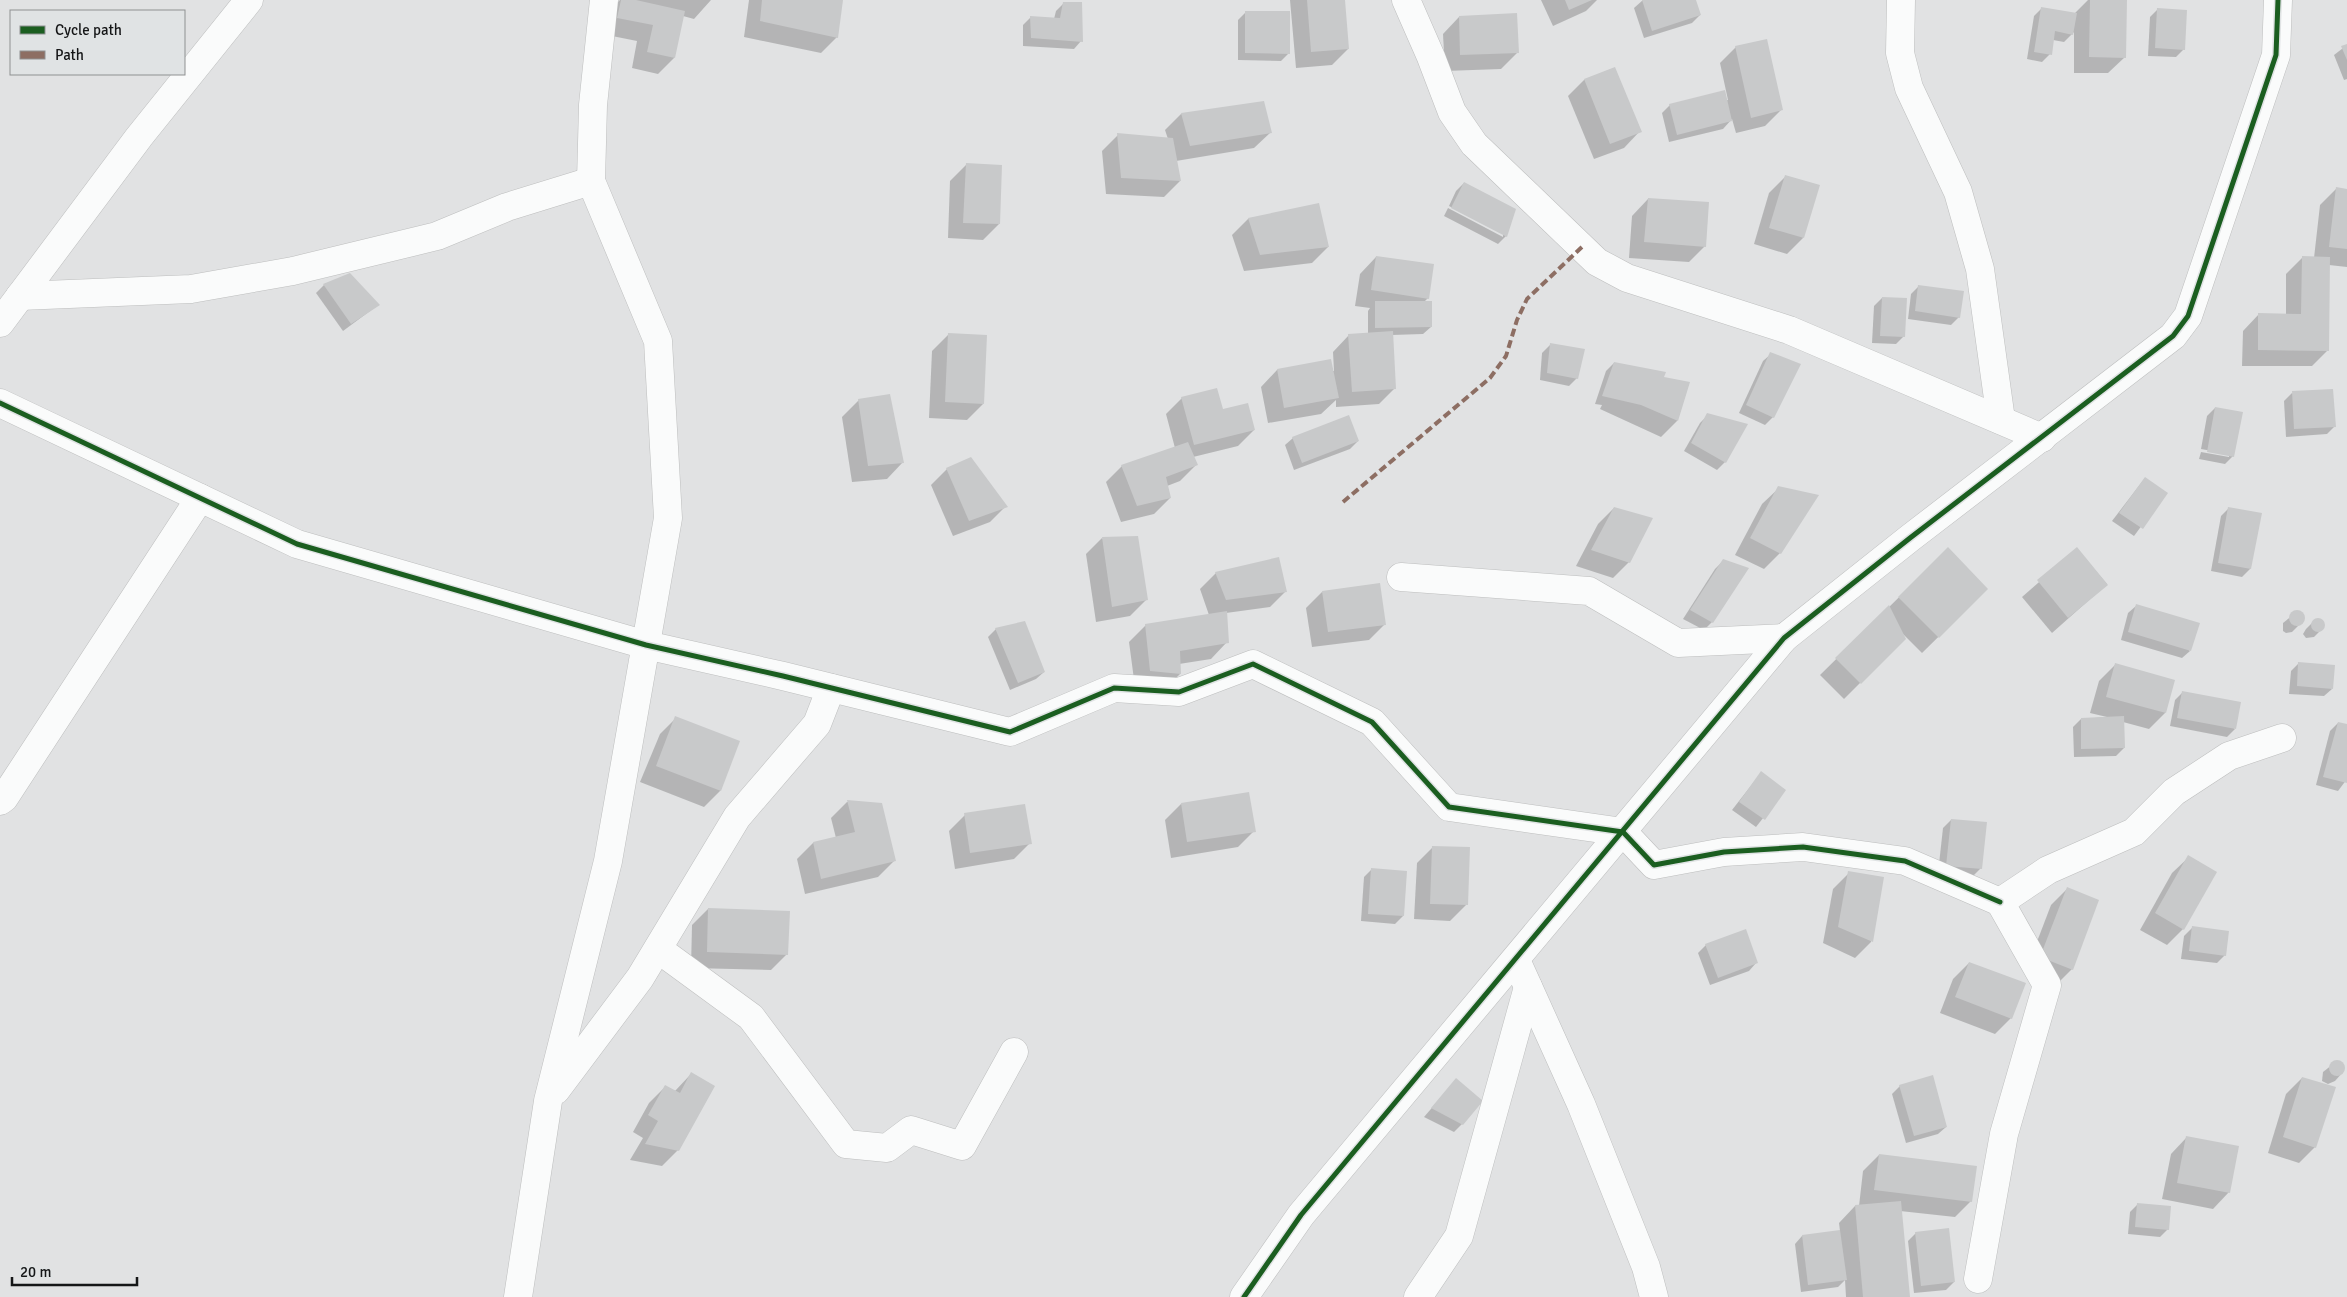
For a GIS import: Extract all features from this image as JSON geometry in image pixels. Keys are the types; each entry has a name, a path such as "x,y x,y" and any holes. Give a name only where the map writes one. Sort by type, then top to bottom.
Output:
{"street":[{"path":"0,323 139,137 249,0"},
{"path":"518,1297 548,1101 608,860 668,518 658,341 592,181 593,105 604,0"},
{"path":"1406,0 1452,112 1474,144 1598,262 1627,278 1789,330 2042,438"},
{"path":"1901,0 1900,53 1908,88 1958,192 1980,269 2001,420"},
{"path":"1244,1297 1301,1216 1784,638 1910,538 2173,336 2188,316 2276,55 2278,0"},
{"path":"20,296 191,289 293,271 437,236 507,207 592,181"},
{"path":"0,403 296,544 646,645 1010,732 1114,688 1179,692 1254,664 1372,722 1449,807 1622,832 1654,865 1724,852 1803,847 1905,861 2000,902 2047,984 2004,1134 1978,1279"},
{"path":"0,801 4,798 200,498"},
{"path":"1401,577 1589,591 1678,643 1784,638"},
{"path":"548,1101 640,978 737,818 817,724 831,688"},
{"path":"2000,902 2048,870 2134,832 2174,792 2228,756 2282,738"},
{"path":"658,949 751,1017 846,1144 887,1148 911,1130 962,1146 1014,1052"},
{"path":"1516,960 1582,1104 1646,1267 1654,1297"},
{"path":"1418,1297 1458,1236 1528,987"}],"building":[{"path":"621,0 636,0 685,11 675,58 647,52 653,25 617,18"},
{"path":"762,0 843,0 838,38 760,21"},
{"path":"1307,0 1345,0 1349,49 1311,52"},
{"path":"1565,0 1592,0 1569,10"},
{"path":"1642,0 1696,0 1701,15 1652,31"},
{"path":"2090,0 2127,0 2126,58 2089,57"},
{"path":"1063,2 1082,2 1083,42 1031,38 1030,16 1060,18"},
{"path":"2041,7 2077,13 2073,35 2055,31 2052,55 2034,52"},
{"path":"2157,8 2187,10 2185,50 2155,48"},
{"path":"1245,11 1290,11 1290,54 1245,53"},
{"path":"1517,13 1519,53 1460,55 1459,16"},
{"path":"1767,39 1783,110 1751,118 1735,46"},
{"path":"2347,44 2347,60 2341,46"},
{"path":"1615,67 1642,132 1610,144 1584,79"},
{"path":"1725,90 1732,121 1677,135 1669,104"},
{"path":"1264,101 1272,133 1190,146 1181,113"},
{"path":"1117,133 1173,138 1181,181 1121,178"},
{"path":"966,163 1002,165 1000,224 963,223"},
{"path":"1785,175 1820,185 1804,238 1769,228"},
{"path":"1464,182 1516,209 1507,237 1451,208"},
{"path":"2336,187 2347,189 2347,249 2329,247"},
{"path":"1648,198 1709,202 1706,247 1644,242"},
{"path":"1319,203 1329,247 1260,255 1248,218"},
{"path":"1376,256 1434,264 1429,299 1371,290"},
{"path":"2302,256 2330,257 2329,351 2258,350 2258,313 2301,314"},
{"path":"350,273 380,305 351,324 323,284"},
{"path":"1918,285 1964,291 1960,318 1915,311"},
{"path":"1882,297 1907,298 1905,337 1880,336"},
{"path":"1375,301 1432,301 1432,327 1375,328"},
{"path":"1393,331 1396,389 1352,392 1348,334"},
{"path":"948,333 987,335 984,404 945,402"},
{"path":"1550,343 1585,349 1578,379 1547,373"},
{"path":"1770,352 1801,364 1774,418 1746,405"},
{"path":"1331,359 1339,398 1284,408 1277,369"},
{"path":"1614,362 1666,372 1664,377 1690,382 1678,421 1641,405 1602,396"},
{"path":"1217,388 1223,409 1248,403 1255,430 1194,445 1181,397"},
{"path":"2333,389 2336,427 2294,429 2292,391"},
{"path":"890,394 904,463 868,466 858,399"},
{"path":"2215,407 2243,412 2234,457 2207,452"},
{"path":"1707,413 1748,424 1726,463 1691,443"},
{"path":"1349,415 1359,441 1302,463 1292,437"},
{"path":"1188,442 1198,465 1166,477 1171,498 1137,506 1121,465"},
{"path":"971,457 1008,507 969,521 946,468"},
{"path":"2145,477 2168,493 2143,529 2119,513"},
{"path":"1778,486 1819,495 1781,554 1750,538"},
{"path":"1614,507 1653,518 1630,563 1591,550"},
{"path":"2228,507 2262,513 2251,569 2218,563"},
{"path":"1138,536 1148,600 1112,607 1102,537"},
{"path":"1948,547 1988,589 1939,638 1898,597"},
{"path":"2077,547 2108,585 2068,618 2037,580"},
{"path":"1279,557 1287,592 1226,600 1215,572"},
{"path":"1723,559 1749,568 1713,623 1690,610"},
{"path":"1380,583 1386,625 1328,632 1322,591"},
{"path":"2136,604 2200,623 2191,651 2128,632"},
{"path":"1889,605 1906,639 1861,684 1835,658"},
{"path":"2297,610 2303,612 2305,618 2303,624 2297,626 2291,624 2289,618 2291,612"},
{"path":"1227,611 1229,643 1180,651 1181,674 1150,671 1145,624"},
{"path":"2318,618 2323,620 2325,625 2323,630 2318,632 2313,630 2311,625 2313,620"},
{"path":"1025,621 1045,672 1018,683 995,628"},
{"path":"2298,662 2335,665 2333,689 2297,686"},
{"path":"2115,663 2175,680 2166,713 2106,697"},
{"path":"2182,691 2241,702 2236,729 2177,718"},
{"path":"675,716 740,741 721,791 656,766"},
{"path":"2124,716 2125,748 2081,749 2081,718"},
{"path":"2338,722 2347,724 2347,783 2323,777"},
{"path":"1761,771 1786,790 1765,820 1739,802"},
{"path":"1249,792 1256,832 1187,842 1181,803"},
{"path":"847,800 882,803 896,861 821,879 813,842 855,832"},
{"path":"1025,804 1032,844 970,853 964,813"},
{"path":"1951,819 1987,822 1982,869 1946,866"},
{"path":"1432,846 1470,847 1468,905 1430,904"},
{"path":"2188,855 2217,872 2184,930 2155,913"},
{"path":"1371,868 1407,871 1404,916 1368,914"},
{"path":"1848,871 1884,877 1873,942 1838,927"},
{"path":"2067,887 2099,900 2073,970 2040,957"},
{"path":"708,908 790,911 788,955 707,952"},
{"path":"2192,926 2229,931 2226,956 2189,951"},
{"path":"1746,929 1758,963 1718,978 1705,944"},
{"path":"1969,962 2026,983 2012,1019 1955,997"},
{"path":"2334,1060 2340,1060 2345,1065 2343,1074 2334,1076 2329,1071 2329,1065"},
{"path":"691,1072 715,1086 679,1151 645,1144 658,1121 648,1115 665,1085 680,1093"},
{"path":"1933,1075 1947,1127 1914,1136 1899,1085"},
{"path":"2302,1077 2336,1087 2316,1148 2283,1137"},
{"path":"1456,1078 1483,1101 1463,1125 1431,1108"},
{"path":"2186,1136 2239,1146 2230,1193 2177,1183"},
{"path":"1879,1154 1977,1166 1972,1202 1874,1190"},
{"path":"1901,1201 1910,1297 1863,1297 1855,1205"},
{"path":"2137,1203 2171,1206 2169,1230 2135,1227"},
{"path":"1949,1228 1955,1282 1921,1286 1915,1232"},
{"path":"1840,1230 1847,1280 1808,1285 1802,1235"}],"marked path":[{"path":"1343,502 1490,378 1506,356 1517,320 1527,299 1582,247"}],"cycle path":[{"path":"1244,1297 1301,1215 1784,638 1910,538 2173,336 2188,316 2276,55 2278,0"},
{"path":"0,403 297,544 646,645 783,676 1010,732 1114,688 1179,692 1253,664 1372,722 1449,807 1623,832 1654,865 1724,852 1803,847 1905,861 2000,902"}]}
